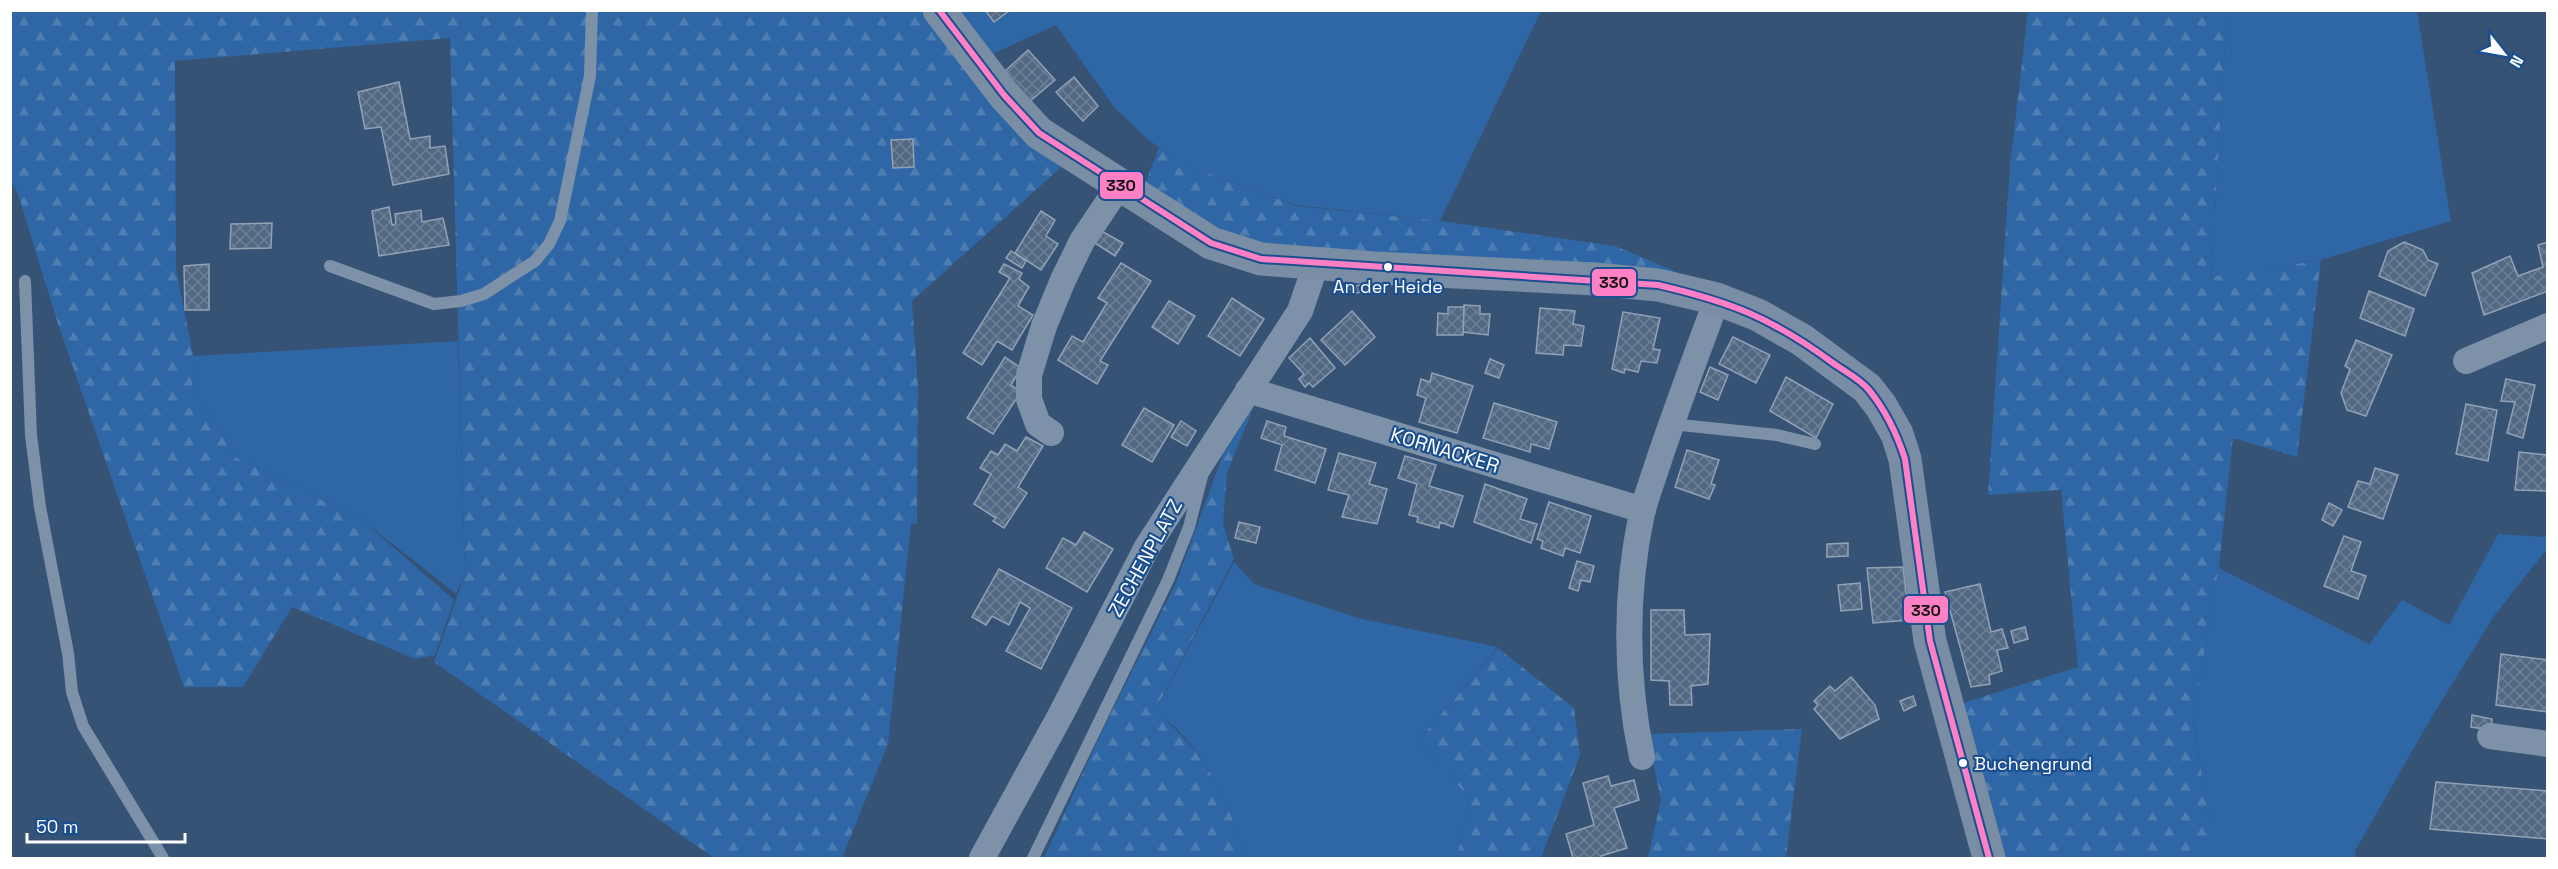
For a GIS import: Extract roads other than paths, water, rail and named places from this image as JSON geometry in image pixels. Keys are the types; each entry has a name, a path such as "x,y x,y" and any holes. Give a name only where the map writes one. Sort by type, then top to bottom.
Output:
{"main road":[{"path":"939,10 1004,95 1039,133 1211,243 1261,259 1595,279 1658,285 1717,299 1758,315 1802,340 1867,388 1898,434 1905,459 1930,641 1989,858"}],"street":[{"path":"1051,433 1038,424 1029,399 1029,375 1044,326 1067,270 1082,241 1119,186"},
{"name":"ZECHENPLATZ","path":"982,858 1060,716 1147,547 1300,311 1316,264"},
{"path":"1642,757 1634,717 1630,590 1643,510 1671,424 1717,299"},
{"path":"2466,361 2547,326"},
{"name":"KORNACKER","path":"1248,390 1643,510"},
{"path":"2490,736 2547,744"}],"lane":[{"path":"330,266 434,304 461,301 483,294 535,261 549,244 560,221 590,76 592,10"},
{"path":"25,281 31,435 40,507 68,653 72,692 83,726 163,858"},
{"path":"1671,424 1777,435 1815,444"},
{"path":"1032,858 1168,580 1189,527 1206,454"}],"place":[{"name":"An der Heide","path":"1388,267"},
{"name":"Buchengrund","path":"1963,763"}]}
